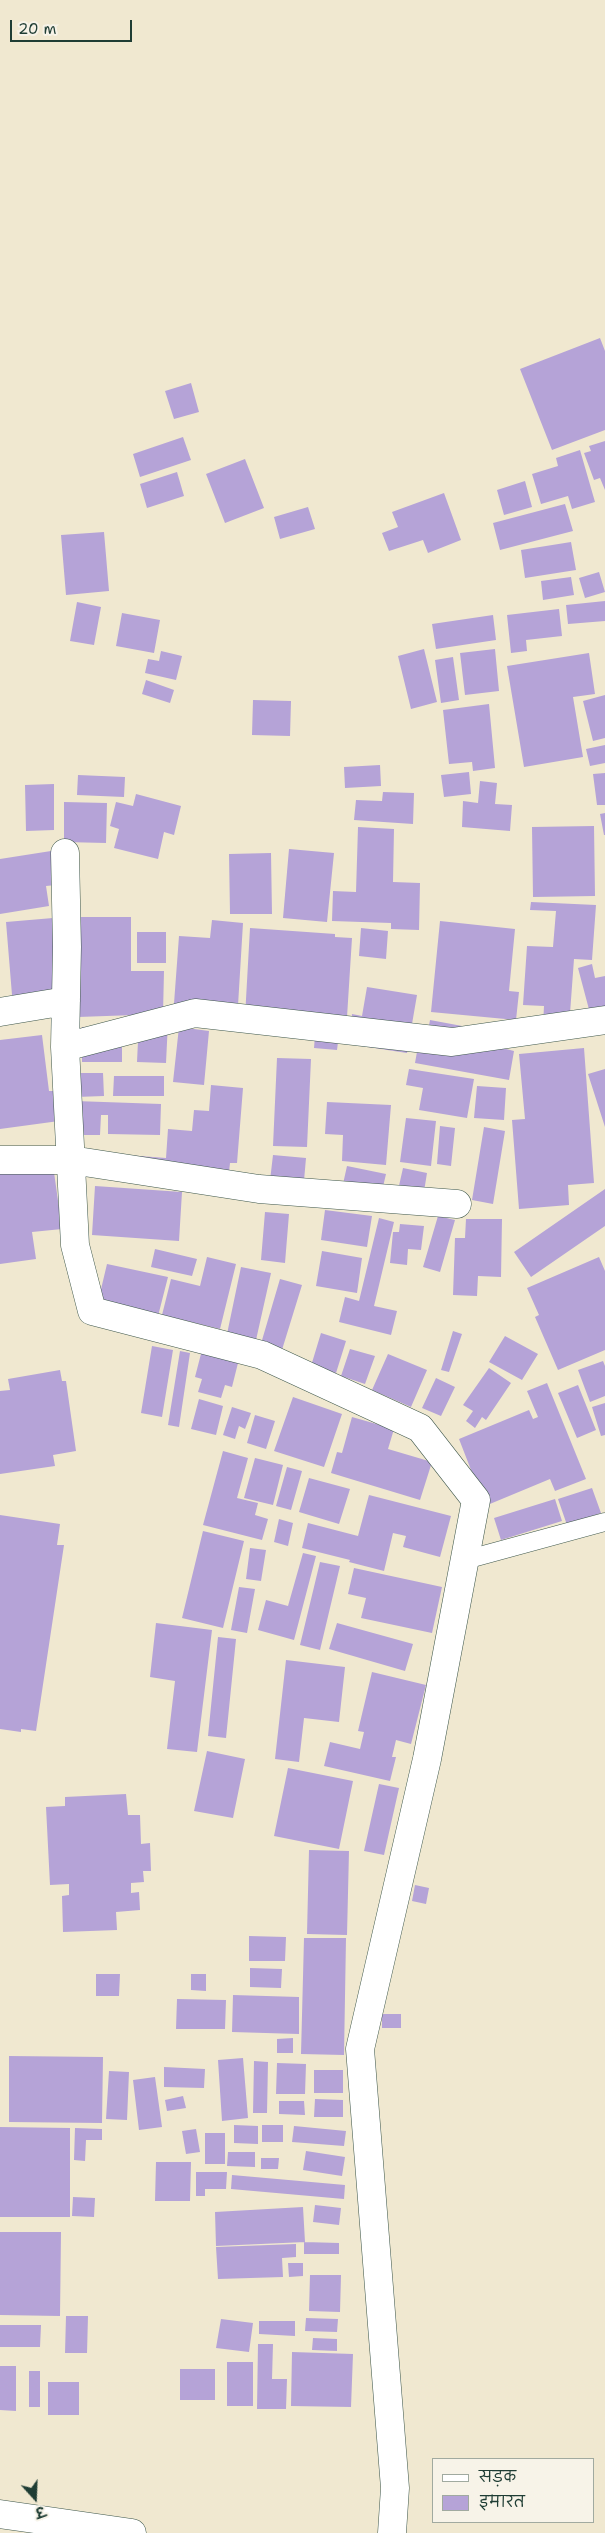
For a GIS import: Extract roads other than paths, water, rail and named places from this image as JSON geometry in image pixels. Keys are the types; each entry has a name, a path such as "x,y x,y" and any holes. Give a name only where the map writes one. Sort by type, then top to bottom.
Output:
{"street":[{"path":"65,852 65,1047 75,1245 92,1311 262,1355 420,1428 476,1500 426,1759 360,2049 395,2488 392,2533"},
{"path":"0,1012 66,1001"},
{"path":"65,1047 195,1013 452,1042 605,1020"},
{"path":"0,1160 71,1160 259,1189 457,1204"},
{"path":"0,2514 132,2533"}],"lane":[{"path":"465,1560 605,1522"}]}
